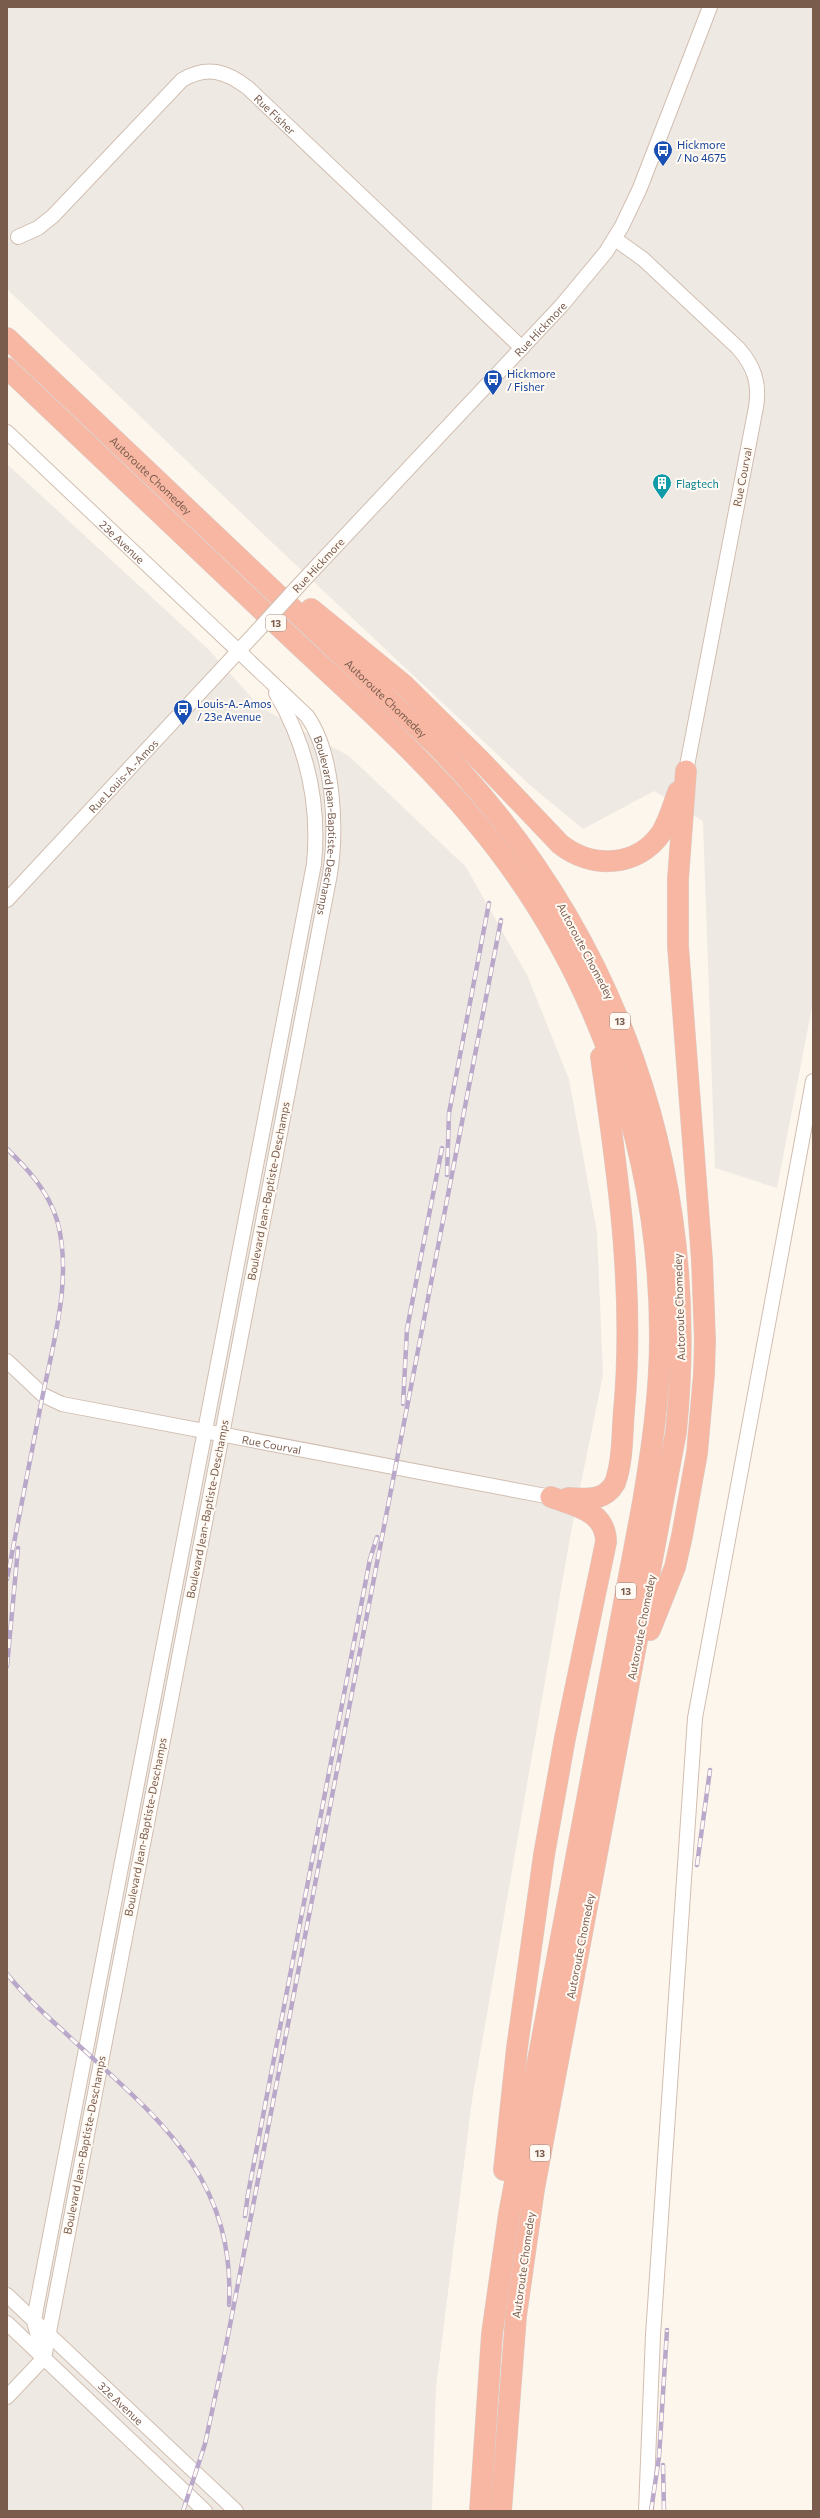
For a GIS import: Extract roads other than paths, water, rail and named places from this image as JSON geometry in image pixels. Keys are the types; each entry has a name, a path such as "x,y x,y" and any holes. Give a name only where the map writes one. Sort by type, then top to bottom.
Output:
{"highway":[{"name":"Autoroute Chomedey","path":"7,338 435,744 489,804 517,838 557,896 594,962 625,1032 650,1106 669,1188 678,1255 682,1344 679,1406 673,1459 530,2212 515,2329 501,2511"},
{"name":"Autoroute Chomedey","path":"7,368 406,746 447,788 493,843 529,893 570,964 596,1020 629,1113 648,1197 659,1297 657,1401 643,1502 516,2169 494,2315 480,2511"},
{"path":"194,515 389,672 465,744 560,844 574,854 595,861 616,861 633,856 645,849 665,826 686,771"},
{"path":"632,1676 675,1567 697,1453 704,1374 706,1340 702,1260 678,946 678,879 686,771"},
{"path":"551,1497 595,1499 610,1491 618,1477 624,1420 628,1338 625,1241 620,1185 596,1020"},
{"path":"494,2315 509,2115 543,1862 565,1738 606,1542 605,1529 598,1517 583,1508 551,1497"}],"street":[{"name":"Rue Hickmore","path":"238,650 581,284 615,239 640,188 710,7"},
{"name":"Rue Fisher","path":"18,237 38,228 53,216 182,80 202,71 218,71 233,77 248,88 522,348"},
{"name":"Rue Courval","path":"615,239 643,259 734,344 751,365 757,380 756,407 686,771"},
{"name":"23e Avenue","path":"7,432 238,650"},
{"name":"Boulevard Jean-Baptiste-Deschamps","path":"44,2358 47,2334 330,874 333,844 330,791 316,733 307,716 238,650"},
{"name":"Rue Louis-A.-Amos","path":"7,900 238,650"},
{"name":"Boulevard Jean-Baptiste-Deschamps","path":"44,2358 34,2321 206,1432 315,851 315,810 308,769 293,725 266,678"},
{"path":"646,2511 660,2232 695,1718 813,1081"},
{"name":"Rue Courval","path":"7,1362 42,1395 56,1402 551,1497"},
{"path":"173,1602 188,1605"},
{"path":"78,2089 94,2092"},
{"name":"32e Avenue","path":"7,2295 234,2510"},
{"name":"32e Avenue","path":"7,2323 205,2511"},
{"path":"7,2398 44,2358"},
{"path":"148,2458 163,2443"}],"railway":[{"path":"447,1175 449,1113 489,903"},
{"path":"183,2511 205,2444 225,2351 501,920"},
{"path":"403,1404 407,1329 442,1148"},
{"path":"7,1149 22,1164 43,1190 53,1209 62,1243 63,1267 62,1291 55,1339 7,1579"},
{"path":"245,2216 370,1559 377,1537"},
{"path":"7,1666 18,1548"},
{"path":"697,1865 710,1770"},
{"path":"7,1974 39,2009 125,2087 180,2147 202,2180 218,2216 227,2258 229,2305"},
{"path":"651,2511 659,2457 667,2330"},
{"path":"663,2465 664,2511"}],"place":[{"name":"Hickmore / No 4675","path":"663,167"},
{"name":"Hickmore / Fisher","path":"493,396"},
{"name":"Flagtech","path":"662,500"},
{"name":"Louis-A.-Amos / 23e Avenue","path":"183,726"}]}
